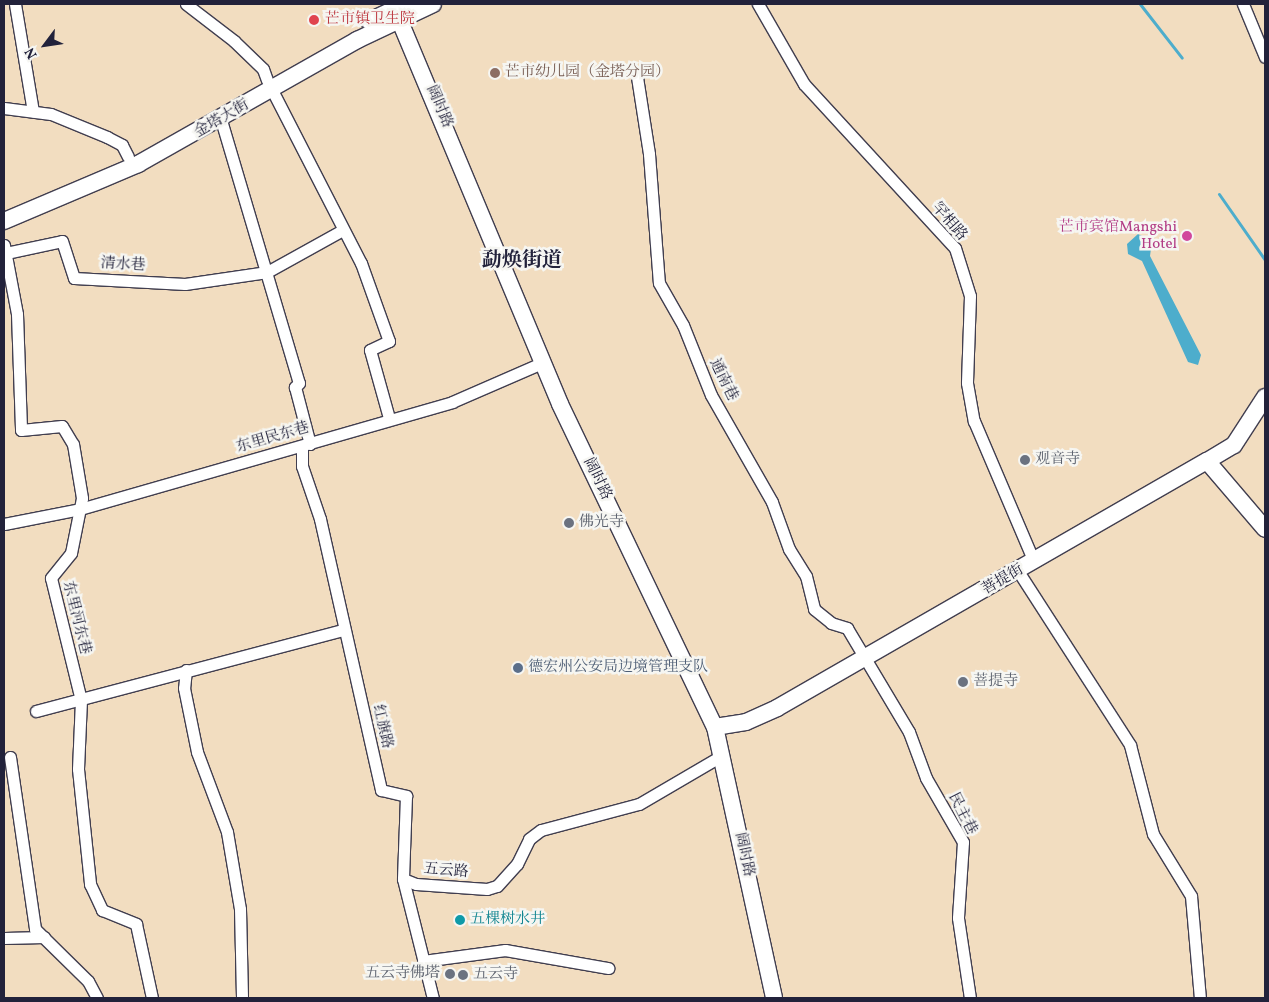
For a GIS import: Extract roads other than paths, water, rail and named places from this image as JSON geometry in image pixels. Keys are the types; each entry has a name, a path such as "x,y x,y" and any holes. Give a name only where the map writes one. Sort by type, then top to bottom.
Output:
{"main road":[{"name":"金塔大街","path":"4,209 128,157 269,85 396,9 433,4"},
{"name":"阔时路","path":"396,9 544,362 714,727 723,755 774,998"},
{"name":"金塔大街","path":"4,220 117,174 221,120 269,85"},
{"name":"菩提街","path":"714,727 746,722 777,708 863,661 1208,461 1234,445 1265,397"},
{"path":"1208,461 1265,529"}],"street":[{"path":"15,4 33,112"},
{"path":"186,4 234,41 263,69 269,85 341,231 361,263 389,341 370,350 390,418"},
{"name":"罕相路","path":"758,4 804,84 955,248 970,296 967,383 974,421 1034,562"},
{"path":"1242,4 1265,57"},
{"name":"通南巷","path":"637,77 649,154 659,284 683,325 711,395 772,502 789,549 806,576 814,609 831,624 847,628 863,661"},
{"path":"4,108 33,112 107,137 122,145 128,157"},
{"path":"221,120 299,383 295,387 306,445"},
{"name":"清水巷","path":"5,249 62,241 74,278 185,284 266,272 341,231"},
{"name":"东里河东巷","path":"5,249 17,314 21,430 62,426 73,444 80,509 71,553 51,578 81,700 78,769 90,884 102,910 136,924 152,998"},
{"name":"东里民东巷","path":"4,524 80,509 306,445 390,418 452,402 544,362"},
{"name":"红旗路","path":"306,445 302,466 320,519 342,630 381,790 406,796 403,878 433,998"},
{"path":"1018,571 1128,740 1153,834 1191,896 1200,998"},
{"path":"36,711 342,630"},
{"name":"民主巷","path":"863,661 909,732 926,778 963,842 958,918 970,998"},
{"path":"186,670 184,688 198,752 227,832 240,909 242,998"},
{"name":"五云路","path":"403,878 416,884 487,889 503,881 529,839 541,830 639,804 723,755"},
{"path":"10,757 35,928 88,981 97,998"},
{"path":"4,938 44,937"},
{"path":"424,961 505,950 608,968"}],"water":[{"path":"1138,234 1152,241 1150,256 1201,355 1198,365 1188,362 1142,261 1128,254 1127,244"}],"waterway":[{"path":"1140,4 1182,58"},
{"path":"1219,194 1265,260"}],"place":[{"name":"芒市镇卫生院","path":"314,20"},
{"name":"芒市幼儿园（金塔分园）","path":"495,73"},
{"name":"芒市宾馆Mangshi Hotel","path":"1187,236"},
{"name":"观音寺","path":"1025,460"},
{"name":"佛光寺","path":"569,523"},
{"name":"德宏州公安局边境管理支队","path":"518,668"},
{"name":"菩提寺","path":"963,682"},
{"name":"五棵树水井","path":"460,920"},
{"name":"五云寺佛塔","path":"450,974"},
{"name":"五云寺","path":"463,975"}],"district":[{"name":"勐焕街道","path":"522,261"}]}
